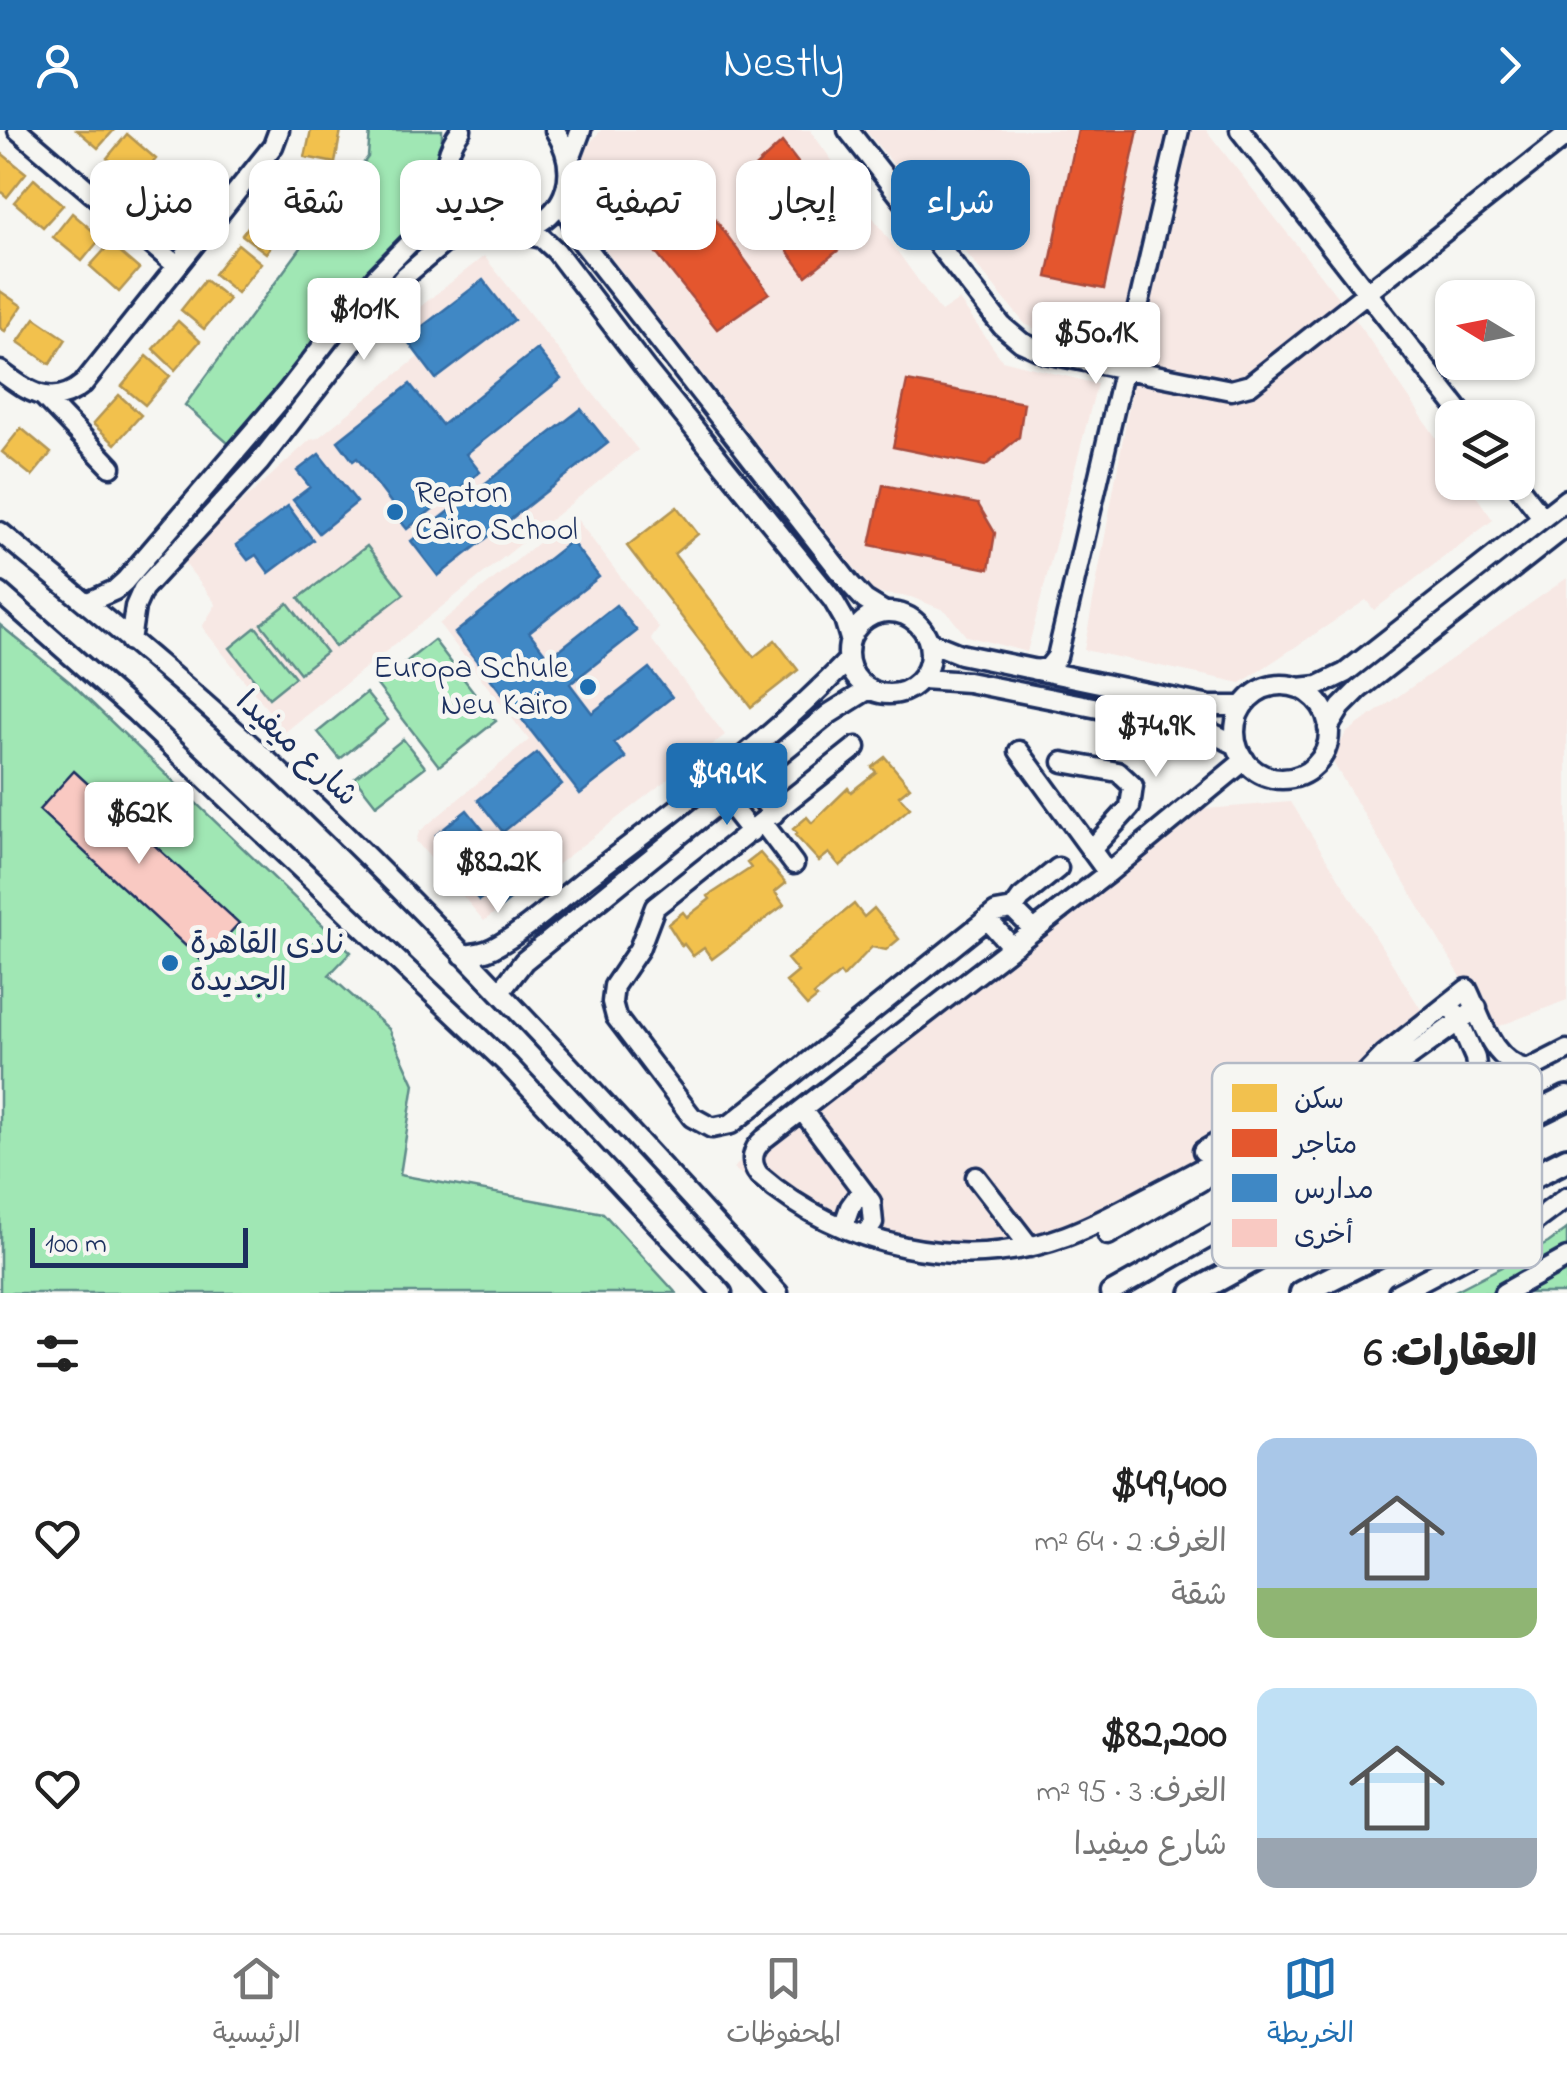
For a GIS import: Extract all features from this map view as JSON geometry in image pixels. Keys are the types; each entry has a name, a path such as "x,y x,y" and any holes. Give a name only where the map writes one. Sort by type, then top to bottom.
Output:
{"main road":[{"path":"1542,1110 1567,1098"},
{"path":"1542,1172 1567,1159"},
{"path":"1193,1293 1239,1268"},
{"path":"1302,1293 1351,1268"}],"street":[{"path":"18,130 177,266"},
{"path":"0,371 29,392 44,397 68,394 83,384 273,146 279,130"},
{"path":"448,160 449,130"},
{"path":"449,150 461,130"},
{"path":"556,130 569,160"},
{"path":"571,160 581,130"},
{"path":"848,130 1011,335 1044,353 1232,390 1250,384 1567,134"},
{"path":"1042,672 1056,657 1180,130"},
{"path":"1240,130 1451,400"},
{"path":"541,222 561,202"},
{"path":"541,240 556,251 833,600 850,639 848,660 852,672 869,689 903,692 922,679 931,655 926,632 912,618 893,611 869,616 850,639"},
{"path":"86,603 125,581 402,250"},
{"path":"130,641 135,607 143,589 243,481 404,278 436,250"},
{"path":"589,250 846,580 883,612"},
{"path":"44,397 111,467"},
{"path":"225,466 243,481"},
{"path":"1241,753 1235,728 1243,706 1268,687 1318,686 1345,673 1567,499"},
{"path":"1529,500 1543,518"},
{"path":"922,679 968,682 1203,729 1268,776 1296,776 1320,758 1328,728 1359,688 1567,526"},
{"name":"شارع ميفيدا","path":"0,532 286,777 500,992 778,1293"},
{"path":"0,594 148,724 508,1065 722,1293"},
{"path":"930,642 960,654 1042,672 1210,706 1243,706"},
{"path":"464,955 498,945 544,910 760,742 800,709 848,660"},
{"path":"1042,672 1043,698"},
{"path":"1299,688 1316,700 1328,728"},
{"path":"500,992 524,961 828,714 869,689"},
{"path":"856,747 655,907 639,949 618,978 612,994 613,1010 620,1024 692,1116 707,1127 731,1124 987,919 1001,910 1012,909 1058,868"},
{"path":"1018,751 1108,873"},
{"path":"1212,1156 1082,1230 1030,1247 953,1254 910,1248 843,1227 792,1199 755,1170 752,1159 756,1147 802,1110 1108,873 1241,753"},
{"path":"1063,762 1118,772 1133,786 1130,807 1091,850"},
{"path":"747,781 762,823 794,864"},
{"path":"725,800 762,823"},
{"path":"585,878 602,898"},
{"path":"1012,909 1034,930"},
{"path":"544,910 562,931"},
{"path":"987,919 1012,947"},
{"path":"1376,1063 1468,989 1499,1054 1511,1063"},
{"path":"1450,1002 1476,1063"},
{"path":"1401,1063 1476,1008"},
{"path":"1539,1063 1567,1050"},
{"path":"802,1110 871,1202 874,1216 865,1236"},
{"path":"1108,1236 1201,1182 1208,1174 1206,1158"},
{"path":"976,1176 1030,1247"},
{"path":"843,1227 862,1190"},
{"path":"1542,1215 1567,1197"},
{"path":"1110,1293 1212,1236"},
{"path":"1504,1293 1567,1258"},
{"path":"1398,1293 1445,1268"}],"shaded area":[{"path":"601,130 810,130 832,160 736,160 736,250 871,250 871,215 891,243 891,250 896,250 941,312 959,300 1002,360 1097,384 1027,652 966,636 946,611 911,597 874,593 605,250 716,250 716,160 583,160 583,151"},
{"path":"865,130 1206,130 1358,323 1435,436 1435,500 1479,500 1493,520 1374,610 1366,600 1241,683 1084,650 1138,357 1052,337 1025,324 964,250 1030,250 1030,160 891,162"},
{"name":"Repton Cairo School","path":"484,256 638,450 285,732 202,627 216,604 181,558 310,440 318,438 418,357 401,334 401,322"},
{"name":"Europa Schule Neu Kairo","path":"573,514 659,628 651,639 725,735 484,921 416,841 419,832 529,740 439,624"},
{"path":"1567,578 1567,1000 1492,1029 1331,759 1346,733"},
{"path":"1291,802 1437,1035 1385,1063 1212,1063 1212,1157 1049,1245 967,1259 910,1258 837,1234 771,1197 733,1168 1181,811"}],"green space":[{"path":"370,130 442,130 441,160 400,160 400,241 229,444 185,405 299,250 380,250 380,160 366,160"},
{"path":"367,546 404,594 335,647 299,598"},
{"path":"288,603 326,652 300,673 261,624"},
{"name":"نادى القاهرة الجديدة","path":"0,625 71,683 351,952 329,975 389,1029 414,1084 400,1175 603,1213 676,1293 0,1293"},
{"path":"256,627 295,677 269,698 230,648"},
{"path":"434,640 496,721 439,766 377,685"},
{"path":"366,693 388,720 340,759 318,732"},
{"path":"403,739 425,767 376,805 355,778"},
{"path":"1567,1229 1567,1293 1451,1293 1500,1268 1542,1268 1542,1246"}],"building: سكن":[{"path":"77,130 114,130 98,148"},
{"path":"311,130 341,130 336,160 305,157"},
{"path":"127,134 156,159 110,160 107,158"},
{"path":"0,152 26,173 7,197 0,191"},
{"path":"34,179 63,205 43,227 14,202"},
{"path":"72,213 90,229 91,250 82,261 53,237"},
{"path":"238,244 261,263 237,293 214,274"},
{"path":"105,250 117,250 139,269 119,292 90,266"},
{"path":"205,280 229,299 204,329 181,310"},
{"path":"0,291 22,306 5,331 0,328"},
{"path":"35,318 66,339 50,364 18,342"},
{"path":"178,321 200,341 175,370 153,349"},
{"path":"147,356 170,376 145,405 122,386"},
{"path":"119,395 141,415 115,444 93,424"},
{"path":"21,428 51,453 32,476 2,452"},
{"path":"677,507 698,534 674,554 754,657 775,640 798,670 751,707 627,546"},
{"path":"885,757 910,787 899,796 910,808 840,866 829,853 819,861 793,829 807,817 812,823 848,788 851,792 876,772 872,767"},
{"path":"760,853 786,883 775,892 784,905 712,959 704,948 693,956 668,924 683,912 687,917 710,899 708,896 751,868 747,863"},
{"path":"854,904 864,917 874,908 899,939 886,950 872,947 843,977 840,973 814,995 817,998 807,1006 786,982 798,972 787,959"}],"building: متاجر":[{"path":"1078,130 1138,130 1104,289 1047,277"},
{"path":"782,142 796,160 763,160"},
{"path":"716,220 769,293 717,329 654,250 716,250"},
{"path":"787,250 839,250 806,276"},
{"path":"907,381 1024,403 1019,437 985,466 893,447"},
{"path":"883,485 978,504 995,533 989,569 870,545"}],"building: مدارس":[{"path":"483,280 514,320 436,379 406,339"},
{"path":"537,349 561,379 466,454 480,472 407,529 357,458 353,461 338,441 410,384 442,425"},
{"path":"581,409 608,443 438,576 411,541"},
{"path":"319,454 357,502 319,533 293,500 310,487 297,471"},
{"path":"288,506 313,540 269,573 256,555 248,560 236,545"},
{"path":"571,541 599,577 529,632 549,658 616,605 637,631 570,684 592,713 649,668 672,697 614,743 626,758 580,794 455,633"},
{"path":"537,753 562,784 503,832 478,800"},
{"path":"467,810 492,841 497,837 508,851 525,838 550,868 496,911 485,896 479,900 472,892 477,888 453,857 446,862 439,852 446,847 436,835"}],"building: أخرى":[{"path":"74,771 239,923 203,962 39,810"}],"place":[{"name":"Repton Cairo School","path":"395,512"},
{"name":"Europa Schule Neu Kairo","path":"588,687"},
{"name":"نادى القاهرة الجديدة","path":"170,963"}]}
